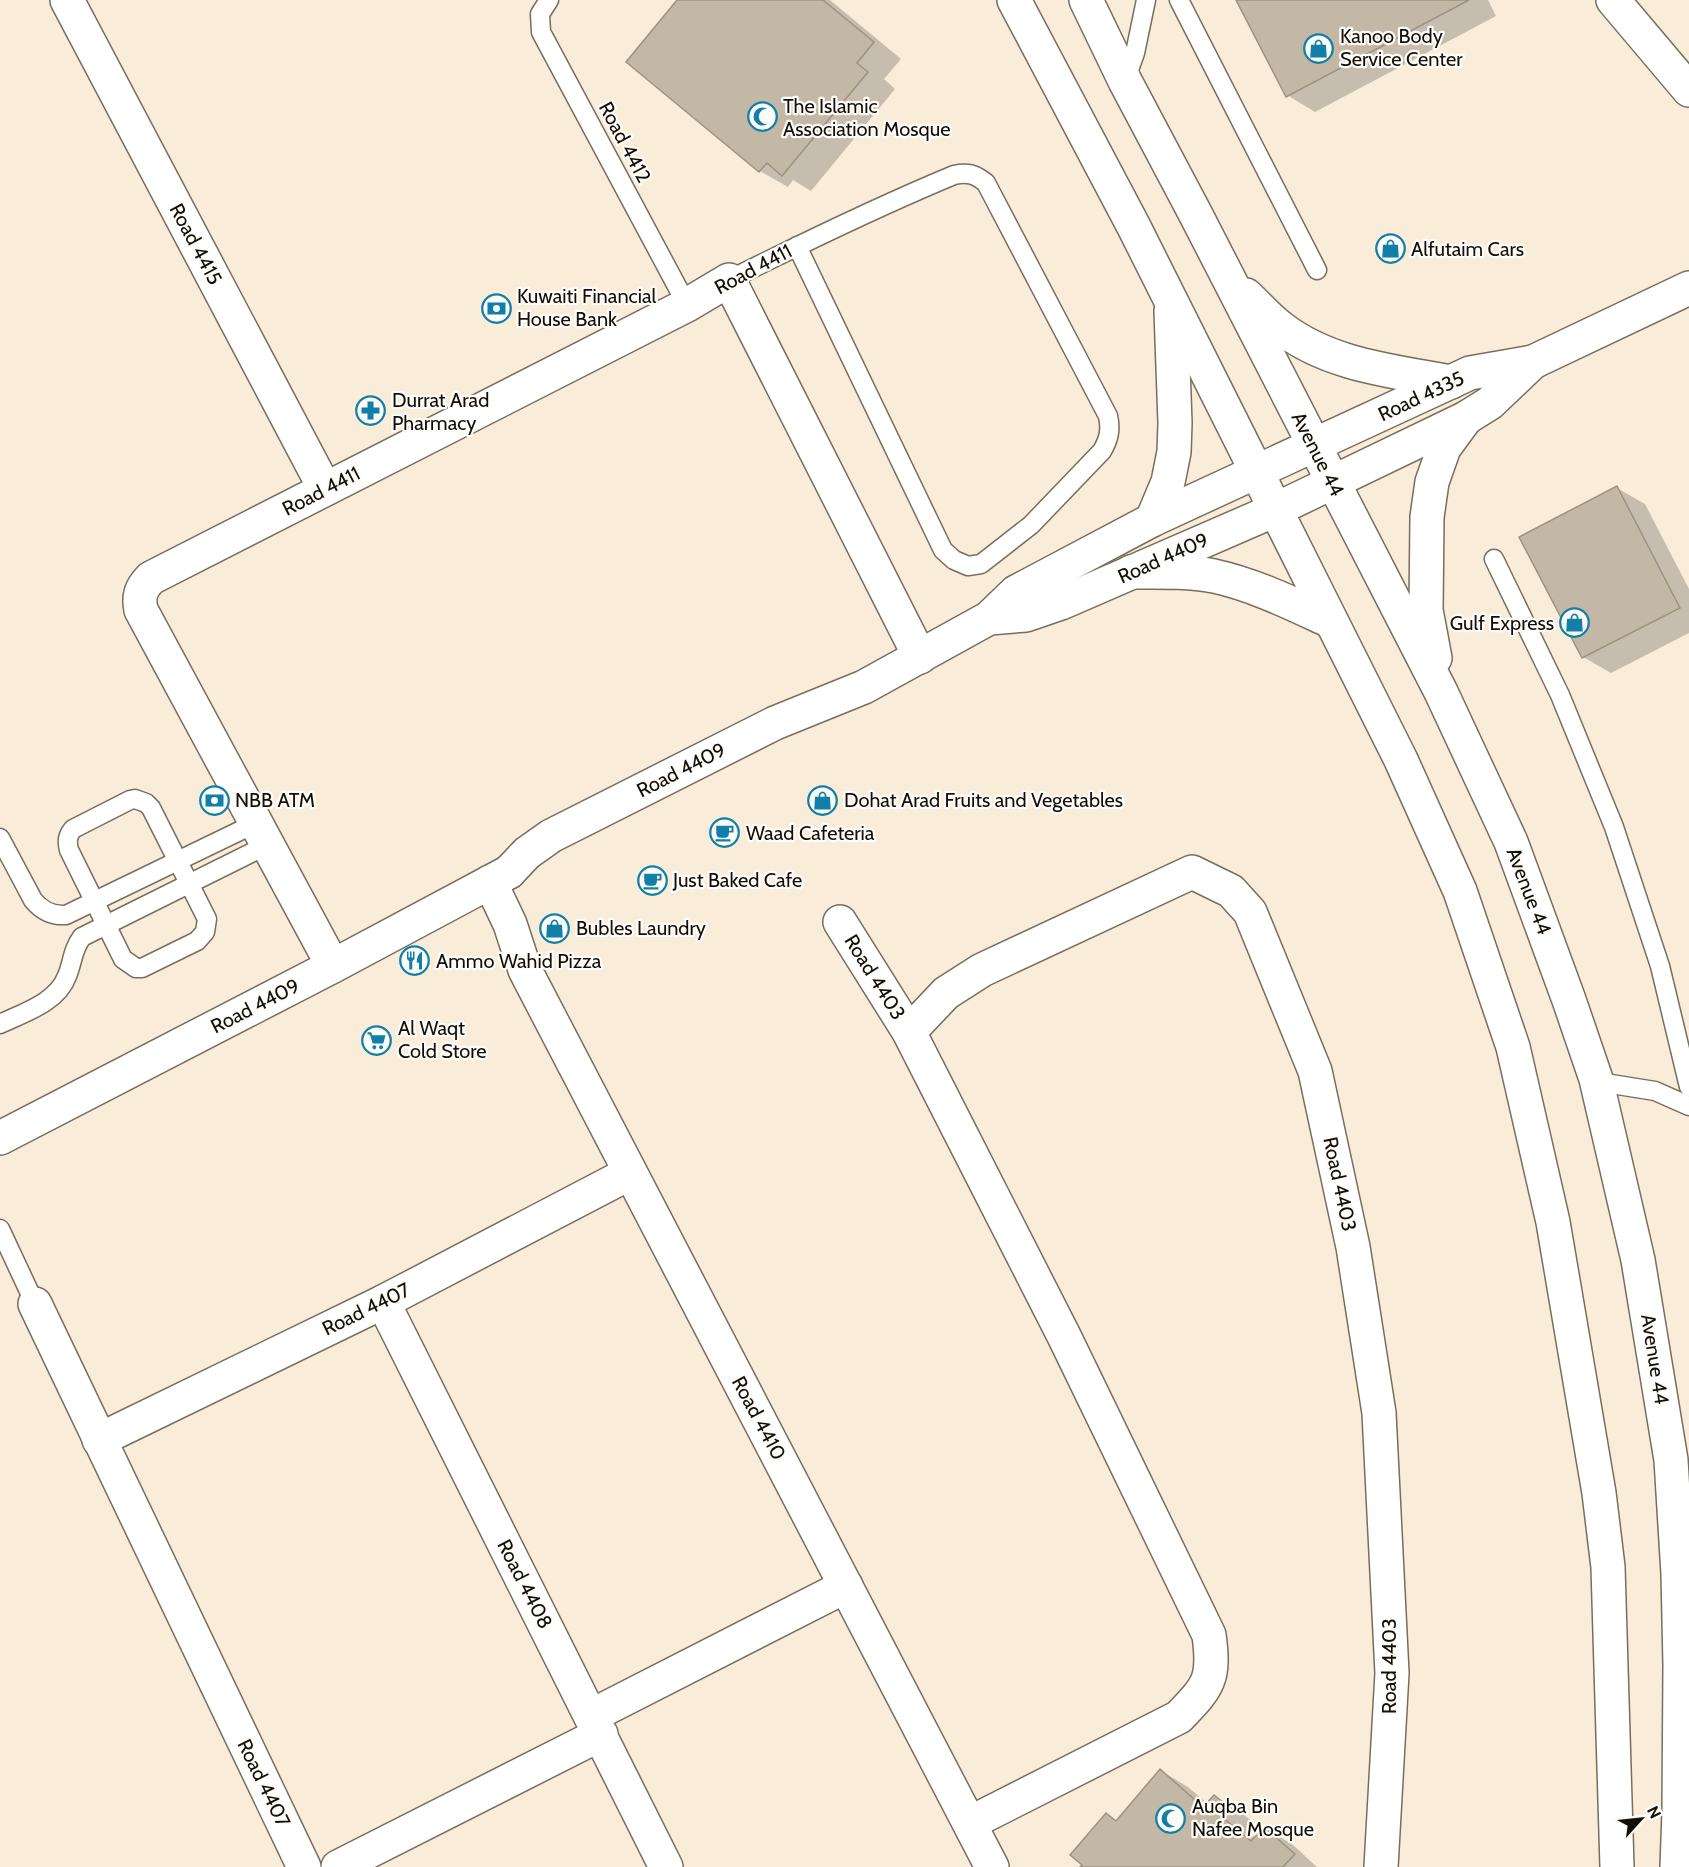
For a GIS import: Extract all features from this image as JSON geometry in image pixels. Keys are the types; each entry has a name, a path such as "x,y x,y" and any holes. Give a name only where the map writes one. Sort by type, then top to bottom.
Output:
{"street":[{"name":"Road 4415","path":"67,0 325,489"},
{"path":"1014,0 1171,300 1401,760 1460,891 1512,1047 1553,1222 1599,1493 1608,1567 1617,1867"},
{"name":"Avenue 44","path":"1086,0 1125,81 1441,692 1511,842 1596,1079 1638,1260 1671,1460 1678,1574 1680,1665 1677,1867"},
{"path":"1613,0 1689,90"},
{"path":"1229,279 1280,327 1314,348 1365,366 1451,382"},
{"name":"Road 4411","path":"333,966 141,610 140,592 144,584 151,578 687,305 729,280"},
{"path":"729,280 920,657"},
{"name":"Road 4335","path":"1313,446 1470,373 1533,362 1689,288"},
{"path":"1152,520 1168,482 1174,452 1171,300"},
{"name":"Road 4335","path":"1333,482 1466,418 1490,404 1533,362"},
{"path":"1441,692 1426,610 1427,517 1432,482 1444,448 1466,418"},
{"name":"Road 4409","path":"0,1138 490,882 562,857 746,762 830,714 864,687 989,618 1016,592 1152,520 1313,446"},
{"name":"Road 4409","path":"989,618 1026,615 1061,603 1275,510 1333,482"},
{"path":"1131,572 1180,572 1214,576 1289,602 1330,621"},
{"name":"Road 4403","path":"909,1032 946,993 982,970 1192,872 1231,891 1250,912 1315,1071 1353,1247 1379,1413 1392,1673 1381,1867"},
{"name":"Road 4410","path":"490,882 491,930 525,970 992,1867"},
{"name":"Road 4403","path":"840,922 909,1032 1064,1336 1209,1635 1212,1656 1209,1682 1196,1700 1179,1717 970,1823"},
{"name":"Road 4407","path":"99,1440 383,1302 630,1173"},
{"name":"Road 4408","path":"383,1302 666,1867"},
{"name":"Road 4407","path":"35,1304 304,1867"},
{"path":"338,1867 846,1586"}],"lane":[{"name":"Road 4412","path":"549,0 540,14 541,32 687,305"},
{"path":"1125,81 1135,52 1146,0"},
{"path":"1179,0 1317,270"},
{"name":"Road 4411","path":"729,280 797,246 884,204 954,175 965,173 977,176 986,183 1108,416 1111,428 1108,441 1102,451 1031,525 981,564 968,566 954,560 943,550 797,246"},
{"path":"1494,559 1560,695 1614,827 1660,966 1689,1087"},
{"path":"130,800 141,800 151,808 189,884 207,920 205,932 197,941 148,966 136,968 123,959 69,850 68,837 73,830 130,800"},
{"path":"0,838 33,900 45,912 53,915 66,915 178,861 262,834"},
{"path":"0,1024 53,996 67,977 72,953 82,938 189,884 262,834"},
{"path":"1596,1079 1605,1083 1655,1091 1689,1106"},
{"path":"0,1229 35,1304"},
{"path":"1680,1665 1689,1631"}],"building":[{"name":"The Islamic Association Mosque","path":"677,0 823,0 874,42 857,63 868,72 782,176 767,163 759,172 626,62"},
{"name":"Kanoo Body Service Center","path":"1236,0 1469,0 1286,97"},
{"path":"1617,486 1680,608 1582,658 1519,537"},
{"name":"Auqba Bin Nafee Mosque","path":"1160,1769 1203,1807 1214,1795 1229,1807 1221,1816 1251,1841 1264,1827 1295,1854 1283,1867 1080,1867 1082,1865 1070,1855 1106,1813 1116,1821"}],"place":[{"name":"Kanoo Body Service Center","path":"1319,48"},
{"name":"The Islamic Association Mosque","path":"762,117"},
{"name":"Alfutaim Cars","path":"1390,249"},
{"name":"Kuwaiti Financial House Bank","path":"496,308"},
{"name":"Durrat Arad Pharmacy","path":"371,411"},
{"name":"Gulf Express","path":"1575,623"},
{"name":"NBB ATM","path":"214,800"},
{"name":"Dohat Arad Fruits and Vegetables","path":"823,800"},
{"name":"Waad Cafeteria","path":"725,833"},
{"name":"Just Baked Cafe","path":"652,880"},
{"name":"Bubles Laundry","path":"555,928"},
{"name":"Ammo Wahid Pizza","path":"415,961"},
{"name":"Al Waqt Cold Store","path":"377,1040"},
{"name":"Auqba Bin Nafee Mosque","path":"1171,1818"}]}
